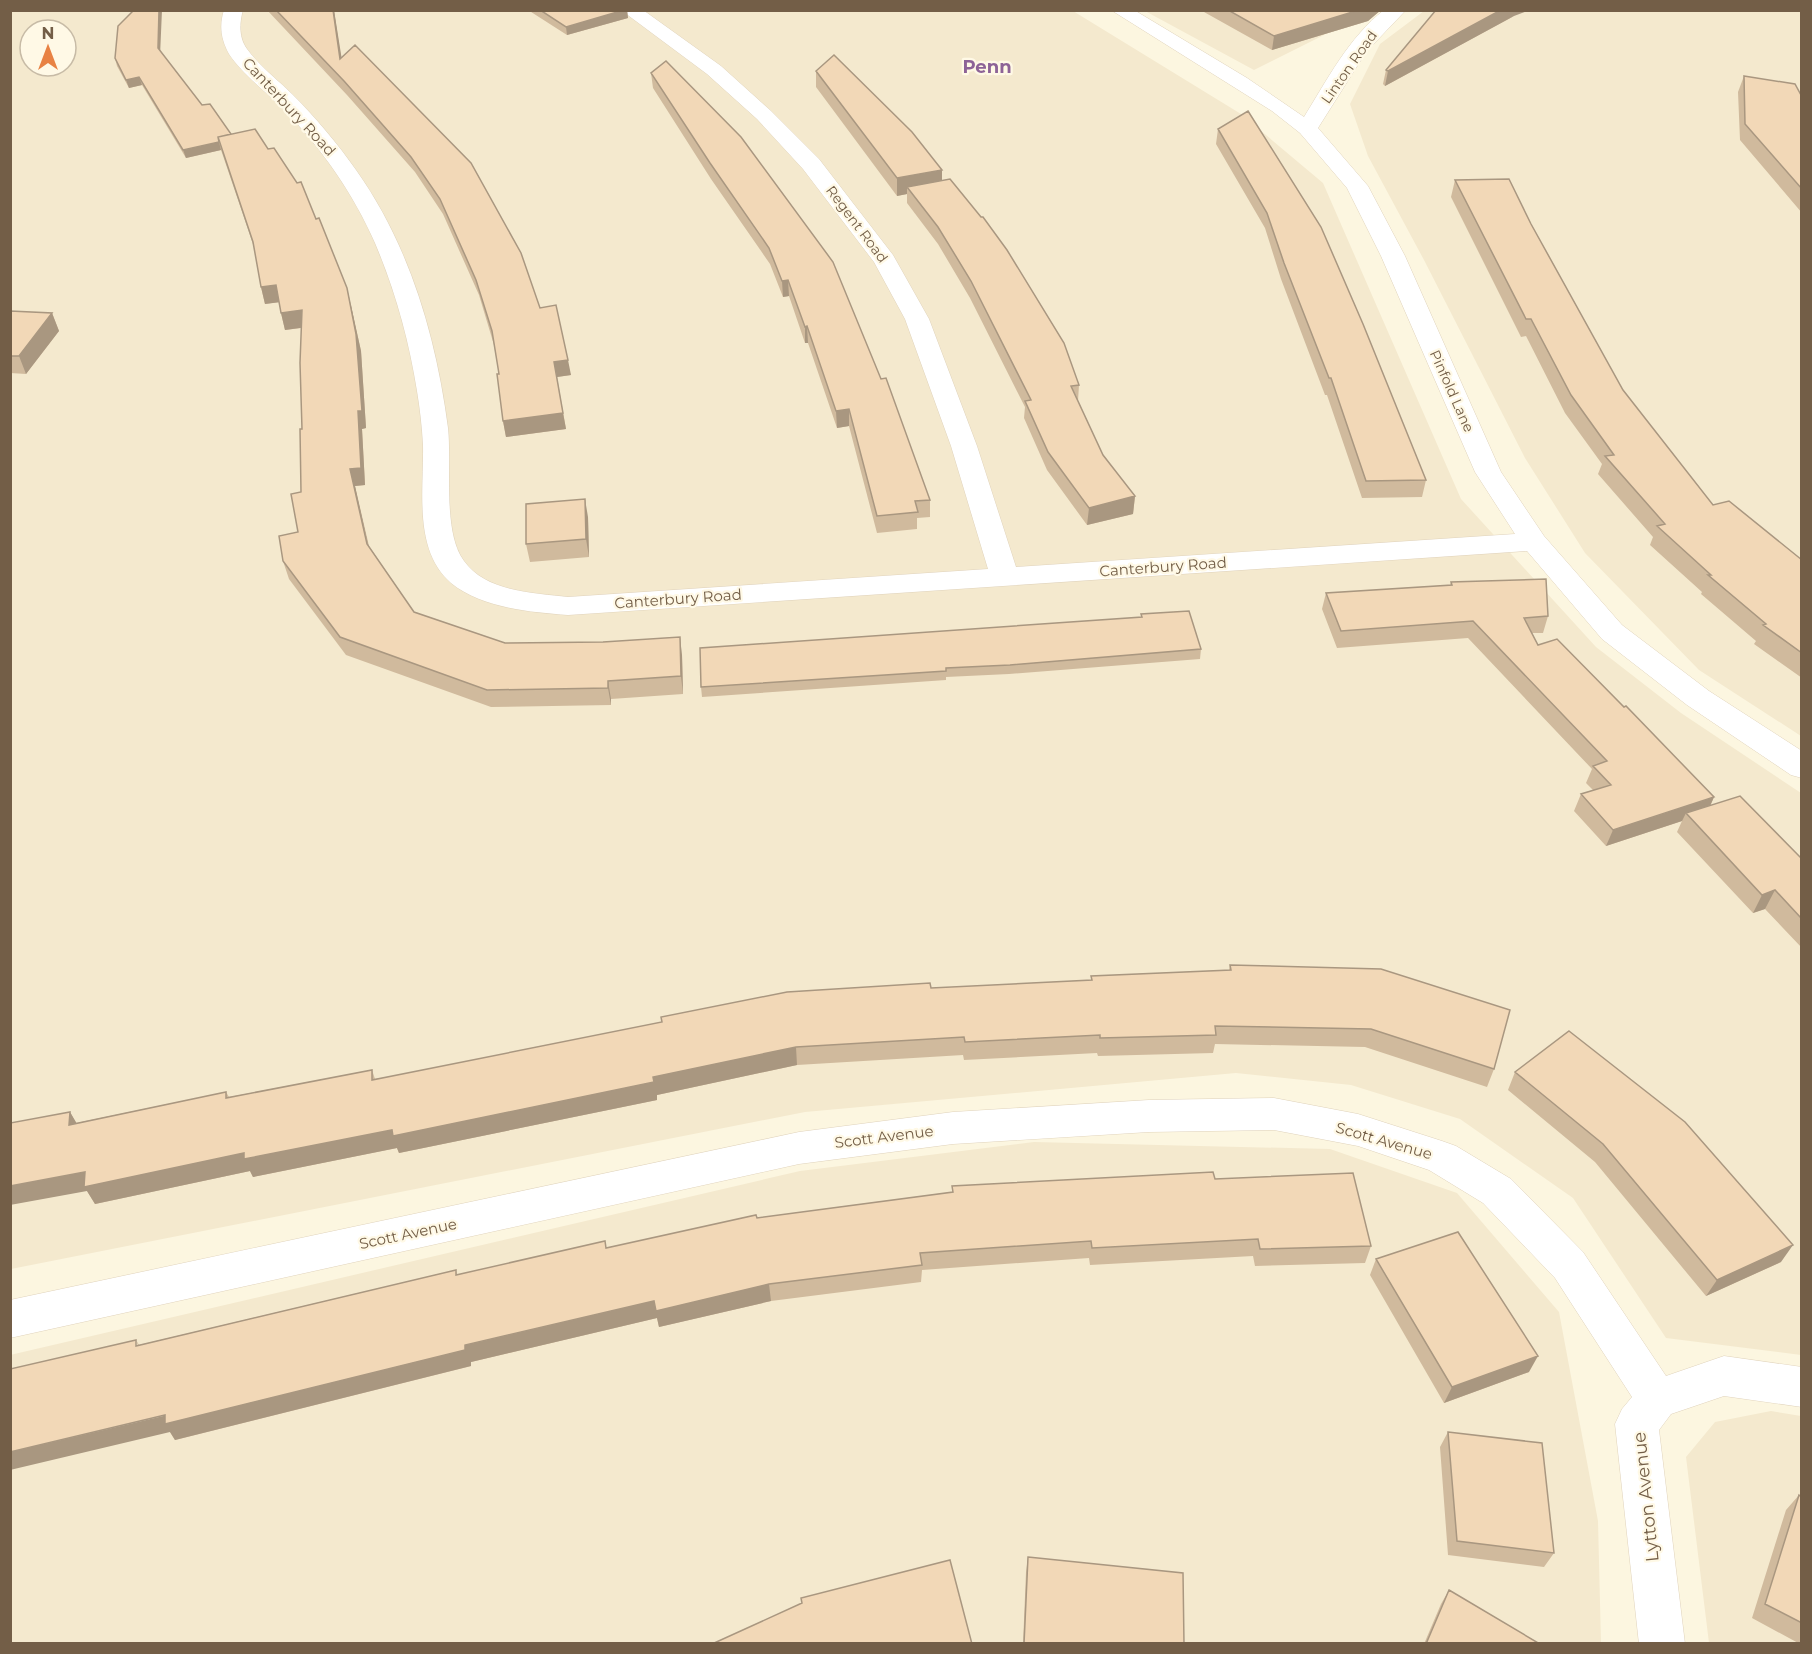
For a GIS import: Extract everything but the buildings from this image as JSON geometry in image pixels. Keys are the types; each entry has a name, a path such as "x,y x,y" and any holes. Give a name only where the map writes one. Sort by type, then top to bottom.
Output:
{"street":[{"name":"Canterbury Road","path":"234,10 229,24 231,39 239,53 324,141 368,207 397,263 421,341 435,432 436,493 441,548 452,567 470,581 491,592 537,604 568,606 1534,542"},
{"name":"Regent Road","path":"630,10 714,70 764,115 811,164 885,260 917,319 964,446 1005,578"},
{"name":"Pinfold Lane","path":"1120,10 1240,82 1279,107 1307,129 1357,186 1393,256 1488,472 1534,542 1612,632 1698,698 1802,767"},
{"name":"Linton Road","path":"1307,129 1368,35 1397,10"},
{"name":"Scott Avenue","path":"10,1319 799,1148 953,1128 1149,1116 1274,1114 1358,1130 1442,1158 1497,1191 1569,1265 1657,1399"},
{"path":"1657,1399 1724,1376 1802,1387"},
{"name":"Lytton Avenue","path":"1657,1399 1637,1424 1662,1644"}],"shaded area":[{"path":"11,11 1073,11 1241,114 1323,183 1461,499 1596,647 1681,713 1801,793 1801,1355 1666,1338 1573,1198 1460,1119 1351,1085 1236,1073 805,1112 11,1269"},
{"path":"1145,11 1365,11 1322,36 1254,70"},
{"path":"1424,11 1801,11 1801,736 1699,670 1585,553 1525,458 1368,156 1350,104 1380,44"},
{"path":"1034,1142 1330,1149 1457,1193 1559,1312 1598,1521 1601,1643 11,1643 10,1355 800,1171"},
{"path":"1771,1411 1801,1416 1801,1643 1709,1643 1686,1457 1715,1422"}],"district":[{"name":"Penn","path":"987,67"}]}
